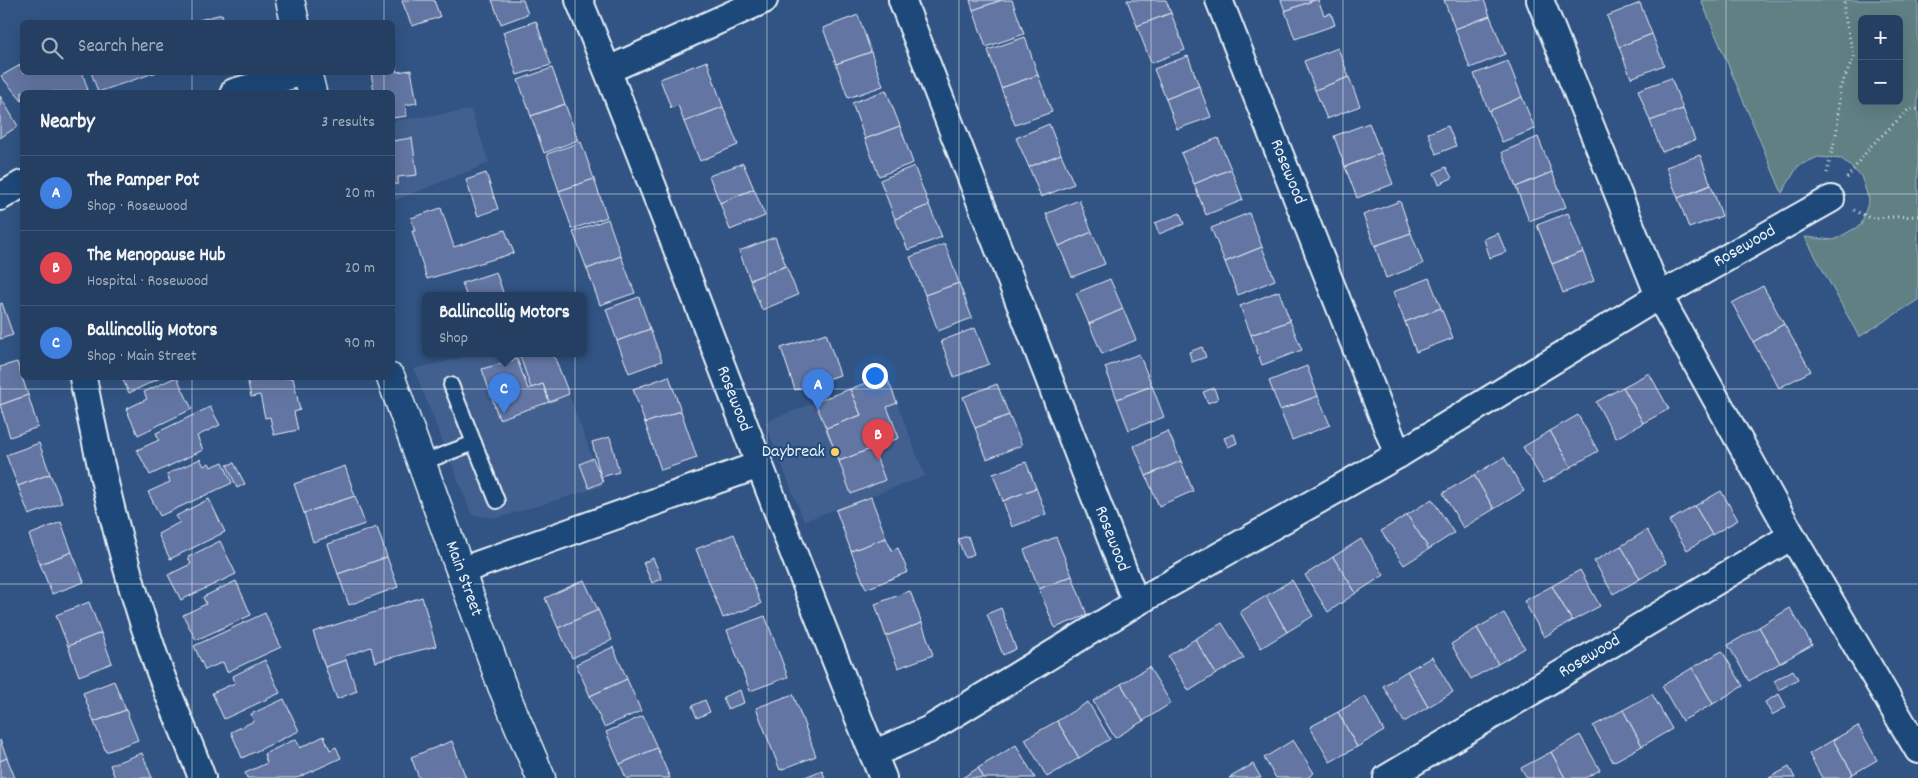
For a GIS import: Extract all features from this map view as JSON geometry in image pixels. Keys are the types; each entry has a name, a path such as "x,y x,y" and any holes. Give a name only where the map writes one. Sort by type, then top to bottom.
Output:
{"main road":[{"path":"290,0 295,20"},
{"path":"307,75 311,90"},
{"name":"Main Street","path":"392,380 502,686 541,778"}],"street":[{"name":"Rosewood","path":"579,0 608,70 758,465 883,778"},
{"path":"608,70 764,0"},
{"name":"Rosewood","path":"902,0 1136,603"},
{"name":"Rosewood","path":"1219,0 1398,455"},
{"path":"1540,0 1659,296 1792,536 1918,750"},
{"path":"241,90 295,75"},
{"name":"Rosewood","path":"873,754 928,730 1136,603 1398,455 1659,296 1831,199"},
{"path":"83,380 95,440 118,535 157,662 202,778"},
{"path":"460,571 758,465"},
{"name":"Rosewood","path":"1387,778 1792,536"}],"lane":[{"path":"452,386 497,501"},
{"path":"421,464 474,443"}],"path":[{"path":"1831,199 1827,170 1837,130 1840,88 1854,57 1844,13 1844,0"},
{"path":"1831,199 1870,147 1908,110 1918,109"},
{"path":"1831,199 1870,218 1918,216"}],"shaded area":[{"path":"471,110 489,163 395,200 395,121"},
{"path":"464,357 555,357 603,486 497,518 472,515 414,369"},
{"path":"886,375 925,476 804,521 765,422"}],"green space":[{"path":"1701,0 1918,0 1918,300 1859,337 1805,237 1834,240 1861,225 1869,200 1861,176 1842,159 1818,157 1798,166 1782,193"}],"building":[{"path":"434,0 440,17 412,26 402,1"},
{"path":"492,0 523,0 528,14 501,24"},
{"path":"970,0 1002,0 973,10"},
{"path":"1002,0 1012,0 1024,34 986,47 973,10"},
{"path":"1127,0 1166,0 1171,13 1137,26"},
{"path":"1281,0 1315,0 1285,11"},
{"path":"1318,0 1324,15 1331,13 1335,25 1295,39 1285,11"},
{"path":"1444,0 1484,0 1490,16 1455,29"},
{"path":"1640,3 1652,34 1619,47 1607,16"},
{"path":"1171,13 1185,50 1151,63 1137,26"},
{"path":"222,14 224,20 199,20"},
{"path":"858,15 871,52 836,64 823,28"},
{"path":"1490,16 1505,54 1470,68 1455,29"},
{"path":"536,21 551,65 517,75 503,32"},
{"path":"1652,34 1664,65 1631,78 1619,47"},
{"path":"1025,37 1038,75 1001,88 988,50"},
{"path":"1338,48 1349,77 1315,90 1304,61"},
{"path":"871,52 883,86 848,98 836,64"},
{"path":"1188,56 1199,86 1166,99 1154,69"},
{"path":"707,61 723,107 684,122 678,105 671,108 660,79"},
{"path":"1508,61 1522,97 1489,111 1474,74"},
{"path":"395,64 397,72 411,70 417,103 405,105 407,116 395,118 395,90 374,90 371,75 395,75"},
{"path":"20,65 20,75 83,75 88,90 20,90 20,99 1,76"},
{"path":"552,68 565,104 531,116 518,80"},
{"path":"92,75 148,75 104,90 97,90"},
{"path":"1038,75 1052,112 1015,125 1001,88"},
{"path":"1349,77 1360,106 1327,119 1315,90"},
{"path":"1671,78 1683,109 1650,121 1638,90"},
{"path":"1199,86 1211,117 1177,129 1166,99"},
{"path":"886,90 900,126 865,139 852,103"},
{"path":"0,96 18,126 0,138"},
{"path":"1522,97 1535,129 1502,142 1489,111"},
{"path":"565,104 578,140 544,153 531,116"},
{"path":"723,107 738,145 700,161 684,122"},
{"path":"1683,109 1695,140 1662,152 1650,121"},
{"path":"1369,123 1381,153 1345,167 1334,136"},
{"path":"1049,124 1061,154 1029,167 1016,138"},
{"path":"900,126 913,163 879,176 865,139"},
{"path":"1448,126 1456,146 1436,154 1428,133"},
{"path":"1538,137 1552,172 1516,187 1502,152"},
{"path":"412,138 417,175 398,177 398,184 395,184 395,141"},
{"path":"1218,138 1231,169 1194,184 1181,153"},
{"path":"581,142 594,179 559,191 547,154"},
{"path":"1381,153 1393,184 1357,198 1345,167"},
{"path":"1061,154 1074,184 1041,197 1029,167"},
{"path":"1700,155 1711,185 1678,198 1666,167"},
{"path":"743,163 754,189 720,203 709,176"},
{"path":"914,166 929,205 895,219 880,180"},
{"path":"1446,167 1452,178 1439,184 1434,173"},
{"path":"1231,169 1243,200 1206,215 1194,184"},
{"path":"1552,172 1566,207 1529,221 1516,187"},
{"path":"486,173 498,209 478,216 466,180"},
{"path":"594,179 607,217 572,229 559,191"},
{"path":"1711,185 1722,216 1689,228 1678,198"},
{"path":"754,189 765,216 730,230 720,203"},
{"path":"1079,200 1092,232 1059,246 1046,214"},
{"path":"1400,201 1411,233 1375,246 1363,215"},
{"path":"929,205 942,237 908,250 895,219"},
{"path":"441,208 454,247 505,230 514,253 427,279 412,231 415,231 411,218"},
{"path":"1180,213 1184,224 1159,234 1155,223"},
{"path":"1249,213 1262,247 1225,262 1211,228"},
{"path":"1568,213 1583,252 1552,264 1537,225"},
{"path":"608,219 621,256 587,269 573,232"},
{"path":"1092,232 1105,264 1072,277 1059,246"},
{"path":"1411,233 1423,264 1386,278 1375,246"},
{"path":"1498,233 1506,252 1490,258 1484,239"},
{"path":"775,237 786,266 750,280 739,251"},
{"path":"945,244 959,283 925,295 910,257"},
{"path":"1262,247 1275,280 1238,295 1225,262"},
{"path":"1583,252 1594,281 1563,293 1552,264"},
{"path":"621,256 635,293 600,305 587,269"},
{"path":"786,266 798,295 762,310 750,280"},
{"path":"496,272 503,292 465,292 462,283"},
{"path":"1429,278 1441,308 1405,322 1393,292"},
{"path":"1110,279 1123,309 1089,324 1076,293"},
{"path":"959,283 972,318 938,331 925,295"},
{"path":"1763,286 1784,324 1753,342 1732,303"},
{"path":"1279,291 1290,321 1251,335 1240,306"},
{"path":"639,297 650,329 617,341 606,309"},
{"path":"2,303 13,335 0,339 0,304"},
{"path":"1441,308 1453,338 1416,352 1405,322"},
{"path":"1123,309 1136,340 1102,354 1089,324"},
{"path":"1290,321 1302,350 1262,365 1251,335"},
{"path":"1784,324 1811,371 1779,388 1753,342"},
{"path":"975,328 989,364 954,377 941,341"},
{"path":"650,329 662,361 629,373 617,341"},
{"path":"826,333 840,375 795,390 781,348"},
{"path":"1202,347 1206,357 1192,362 1189,352"},
{"path":"1139,354 1152,386 1117,399 1105,367"},
{"path":"520,357 555,357 569,394 549,402 543,384 531,388"},
{"path":"517,359 528,389 543,384 549,402 499,419 482,369"},
{"path":"17,362 20,380 23,380 28,395 0,405 0,367"},
{"path":"1307,366 1318,396 1280,410 1269,381"},
{"path":"1649,373 1669,409 1643,423 1623,387"},
{"path":"886,375 897,403 887,407 899,438 839,461 826,428 861,415 850,389"},
{"path":"669,376 681,411 645,423 633,389"},
{"path":"123,380 156,380 129,393"},
{"path":"170,380 178,380 192,409 138,435 126,409 147,399 144,392"},
{"path":"247,380 293,380 300,410 294,412 298,430 274,435 270,417 265,418 260,395 251,397"},
{"path":"997,384 1009,415 975,428 963,397"},
{"path":"1152,386 1164,417 1129,430 1117,399"},
{"path":"1623,387 1643,423 1616,438 1596,402"},
{"path":"1214,388 1218,399 1208,403 1203,392"},
{"path":"850,389 861,415 826,428 815,402"},
{"path":"28,395 38,427 10,437 0,405"},
{"path":"1318,396 1330,425 1292,440 1280,410"},
{"path":"210,407 220,425 197,436 203,450 150,475 137,450 159,440 156,433"},
{"path":"681,411 697,458 661,470 645,423"},
{"path":"1009,415 1022,445 987,459 975,428"},
{"path":"1578,415 1598,451 1571,467 1550,431"},
{"path":"1168,431 1181,461 1146,476 1134,446"},
{"path":"1550,431 1571,467 1544,483 1523,447"},
{"path":"1234,434 1237,443 1228,447 1224,438"},
{"path":"610,437 619,472 601,477 592,442"},
{"path":"39,443 50,474 18,486 6,455"},
{"path":"873,448 885,480 851,494 839,461"},
{"path":"1504,457 1524,491 1494,509 1474,475"},
{"path":"593,458 603,482 589,488 580,464"},
{"path":"200,459 204,466 209,463 211,467 223,462 232,483 160,516 148,492 170,482 167,474"},
{"path":"1181,461 1193,491 1159,506 1146,476"},
{"path":"1026,462 1036,488 1003,501 993,474"},
{"path":"234,463 245,484 237,488 227,465"},
{"path":"345,466 355,496 304,513 294,484"},
{"path":"50,474 62,503 29,515 18,486"},
{"path":"1474,475 1494,509 1463,528 1443,493"},
{"path":"1036,488 1046,514 1012,527 1003,501"},
{"path":"1721,491 1738,520 1712,535 1695,506"},
{"path":"355,496 365,524 313,542 304,513"},
{"path":"871,497 886,538 851,551 836,510"},
{"path":"209,499 225,532 170,559 158,534 180,522 176,516"},
{"path":"1432,499 1454,533 1429,549 1407,515"},
{"path":"1695,506 1712,535 1687,550 1669,521"},
{"path":"1407,515 1429,549 1404,565 1381,531"},
{"path":"61,522 72,552 40,564 29,535"},
{"path":"377,527 387,557 338,574 328,544"},
{"path":"1647,530 1666,563 1640,579 1621,546"},
{"path":"734,534 761,604 723,618 696,549"},
{"path":"968,536 974,554 965,558 958,539"},
{"path":"1056,537 1072,576 1039,589 1024,550"},
{"path":"886,538 892,551 898,548 908,572 866,589 851,551"},
{"path":"1361,539 1384,575 1356,593 1333,557"},
{"path":"220,541 236,574 181,600 168,575 191,564 188,557"},
{"path":"1621,546 1640,579 1613,594 1594,561"},
{"path":"72,552 84,582 52,594 40,564"},
{"path":"387,557 398,587 349,605 338,574"},
{"path":"1333,557 1356,593 1328,612 1305,575"},
{"path":"653,558 662,579 652,583 643,563"},
{"path":"1580,570 1600,606 1572,621 1552,586"},
{"path":"1072,576 1087,615 1055,628 1039,589"},
{"path":"584,580 598,610 558,628 545,598"},
{"path":"1292,580 1313,616 1287,632 1266,596"},
{"path":"236,581 251,615 196,640 183,615 206,604 203,597"},
{"path":"1552,586 1572,621 1544,637 1524,601"},
{"path":"910,591 922,623 886,636 875,604"},
{"path":"1266,596 1287,632 1261,648 1240,612"},
{"path":"422,597 436,646 375,662 371,647 345,656 346,660 325,667 313,632"},
{"path":"89,602 101,633 68,646 56,615"},
{"path":"1001,608 1016,649 1003,655 987,614"},
{"path":"1790,608 1812,645 1780,663 1759,627"},
{"path":"598,610 612,640 572,658 558,628"},
{"path":"265,613 281,647 227,672 223,662 205,670 194,646"},
{"path":"1504,613 1525,648 1498,664 1477,628"},
{"path":"765,616 788,677 750,691 727,630"},
{"path":"922,623 933,655 898,668 886,636"},
{"path":"1222,623 1244,658 1216,674 1195,639"},
{"path":"1759,627 1780,663 1749,681 1728,645"},
{"path":"1477,628 1498,664 1471,679 1451,644"},
{"path":"101,633 112,663 79,676 68,646"},
{"path":"1195,639 1216,674 1189,691 1168,656"},
{"path":"613,647 627,679 590,696 576,664"},
{"path":"1722,651 1743,686 1713,704 1692,668"},
{"path":"1432,657 1453,692 1428,707 1407,671"},
{"path":"265,660 280,693 224,719 212,693 235,683 233,676"},
{"path":"346,660 357,691 337,699 325,667"},
{"path":"1149,667 1171,703 1143,721 1121,684"},
{"path":"1692,668 1713,704 1682,721 1662,686"},
{"path":"1793,670 1798,679 1779,690 1774,681"},
{"path":"1407,671 1428,707 1404,722 1383,686"},
{"path":"627,679 641,711 604,727 590,696"},
{"path":"114,681 126,710 94,722 83,693"},
{"path":"1121,684 1143,721 1115,738 1093,701"},
{"path":"740,690 744,703 727,709 723,697"},
{"path":"793,694 816,756 780,770 756,708"},
{"path":"1652,694 1672,729 1642,746 1623,710"},
{"path":"1779,694 1786,707 1772,715 1765,702"},
{"path":"1365,696 1384,731 1357,747 1338,712"},
{"path":"284,699 299,731 242,758 231,732 254,721 251,714"},
{"path":"705,700 710,712 697,718 692,706"},
{"path":"1088,702 1110,739 1079,758 1057,721"},
{"path":"126,710 138,740 106,752 94,722"},
{"path":"1623,710 1642,746 1613,762 1593,726"},
{"path":"1338,712 1357,747 1330,762 1310,727"},
{"path":"643,716 657,748 620,764 606,732"},
{"path":"1057,721 1079,758 1047,777 1025,739"},
{"path":"1858,726 1877,760 1853,774 1833,740"},
{"path":"1580,735 1600,770 1585,778 1565,778 1551,752"},
{"path":"324,736 330,750 336,747 341,758 297,778 247,778 245,773 267,763 264,754 296,739 300,748"},
{"path":"0,740 7,758 0,761"},
{"path":"1293,740 1314,773 1307,778 1276,778 1264,758"},
{"path":"1833,740 1853,774 1846,778 1822,778 1809,754"},
{"path":"452,741 466,778 419,778 411,757"},
{"path":"1016,745 1035,778 984,778 978,768"},
{"path":"657,748 670,778 626,778 620,764"},
{"path":"1551,752 1565,778 1527,778 1521,768"},
{"path":"142,753 152,778 115,778 110,765"},
{"path":"7,758 15,778 0,778 0,761"},
{"path":"1253,764 1261,778 1229,778"},
{"path":"1789,767 1795,778 1769,778"},
{"path":"978,768 984,778 962,778"},
{"path":"822,770 825,778 803,778"}],"place":[{"name":"The Pamper Pot","path":"818,410"},
{"name":"Ballincollig Motors","path":"504,414"},
{"name":"Daybreak","path":"835,452"},
{"name":"The Menopause Hub","path":"878,460"}]}
